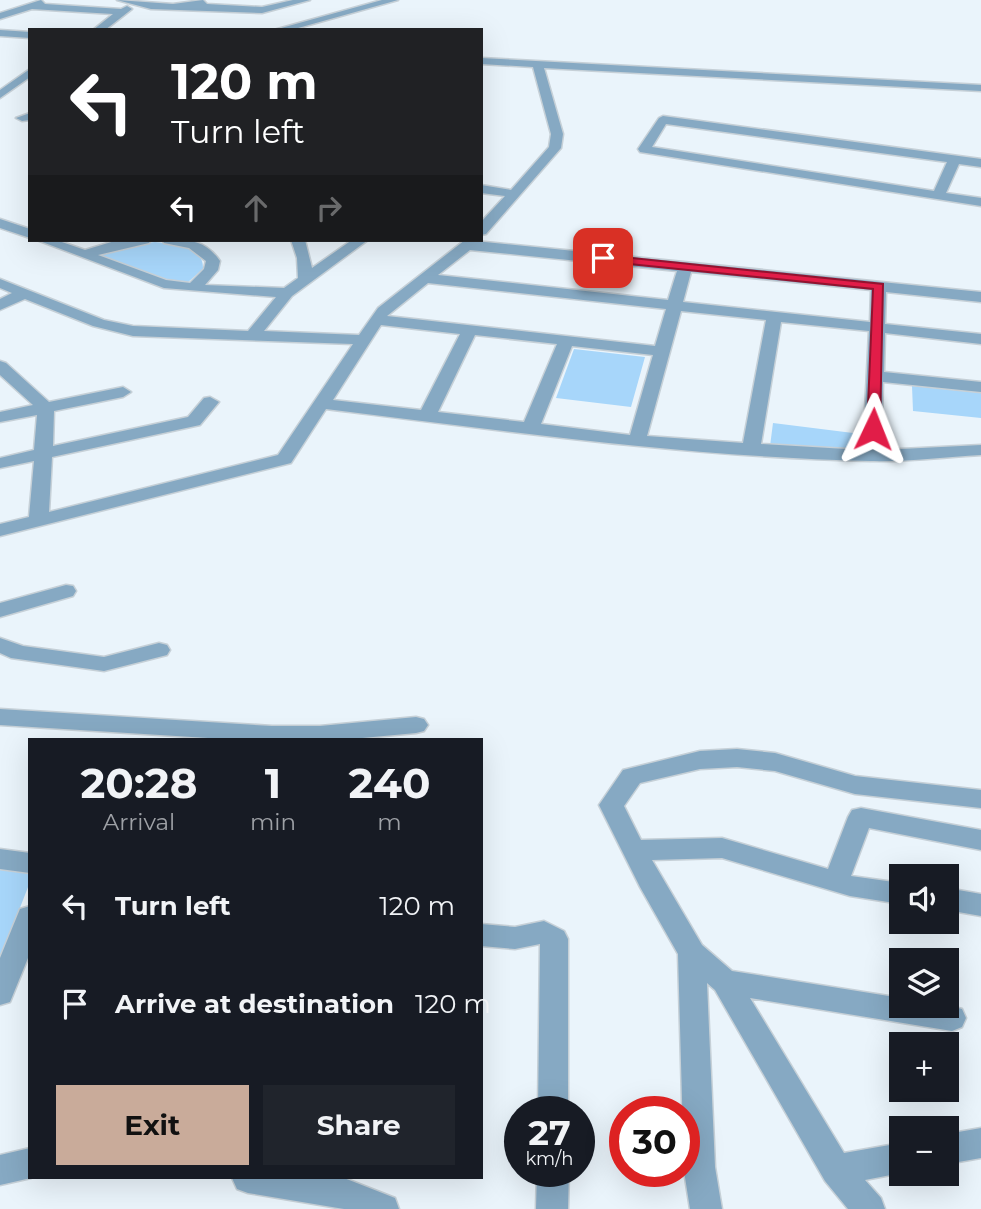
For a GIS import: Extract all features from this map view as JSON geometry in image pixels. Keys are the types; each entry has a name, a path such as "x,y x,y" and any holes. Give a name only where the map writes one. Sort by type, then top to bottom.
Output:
{"street":[{"path":"0,16 28,6 59,0"},
{"path":"189,6 217,0"},
{"path":"28,6 126,3 262,10 305,0"},
{"path":"287,28 393,0"},
{"path":"100,28 126,3"},
{"path":"0,31 28,33"},
{"path":"483,61 981,88"},
{"path":"483,229 555,148 557,134 538,64"},
{"path":"0,78 28,72"},
{"path":"0,95 28,74"},
{"path":"981,163 663,120 644,149 981,202"},
{"path":"938,195 955,159"},
{"path":"483,189 514,194"},
{"path":"0,223 28,233"},
{"path":"49,242 150,280 193,288 287,293"},
{"path":"84,255 99,248 133,242"},
{"path":"178,242 197,246 208,252 213,261 211,270 193,288"},
{"path":"299,242 304,258 305,278"},
{"path":"251,337 287,293 358,242"},
{"path":"0,530 285,459 324,404 362,340 383,311 470,242 981,297"},
{"path":"637,441 685,267"},
{"path":"424,278 981,339"},
{"path":"0,283 99,323 133,331 362,340"},
{"path":"872,456 879,286"},
{"path":"0,304 25,293"},
{"path":"751,449 774,316"},
{"path":"377,320 661,351"},
{"path":"427,416 470,330"},
{"path":"530,429 566,341"},
{"path":"0,366 46,408"},
{"path":"875,376 981,387"},
{"path":"0,417 122,392"},
{"path":"0,463 183,425 194,421 210,402"},
{"path":"324,404 637,441 751,449 872,456 981,450"},
{"path":"38,519 46,408"},
{"path":"0,610 66,591"},
{"path":"0,645 19,653 104,664 159,650"},
{"path":"0,717 320,734 416,725"},
{"path":"869,1209 836,1170 725,982 692,953 611,805 632,776 700,760 737,758 775,762 855,785 981,799"},
{"path":"836,881 861,817 981,840"},
{"path":"634,850 722,848 836,881 889,890"},
{"path":"0,859 28,863"},
{"path":"959,901 981,905"},
{"path":"0,993 28,922"},
{"path":"483,935 515,938 544,932 554,939 553,1096"},
{"path":"692,953 699,1167 706,1209"},
{"path":"725,982 889,1008"},
{"path":"959,1147 981,1143"},
{"path":"836,1170 889,1160"},
{"path":"0,1170 28,1163"},
{"path":"262,1179 344,1185 383,1209"},
{"path":"552,1209 553,1187"}],"shaded area":[{"path":"155,242 193,250 202,261 203,269 187,283 163,279 98,254 134,244"},
{"path":"574,349 645,357 631,407 556,398"},
{"path":"912,386 981,393 981,418 913,411"},
{"path":"773,423 861,434 861,459 769,454"},
{"path":"0,870 28,872 28,887 0,959"}],"route":[{"path":"603,258 879,286 873,429"}]}
